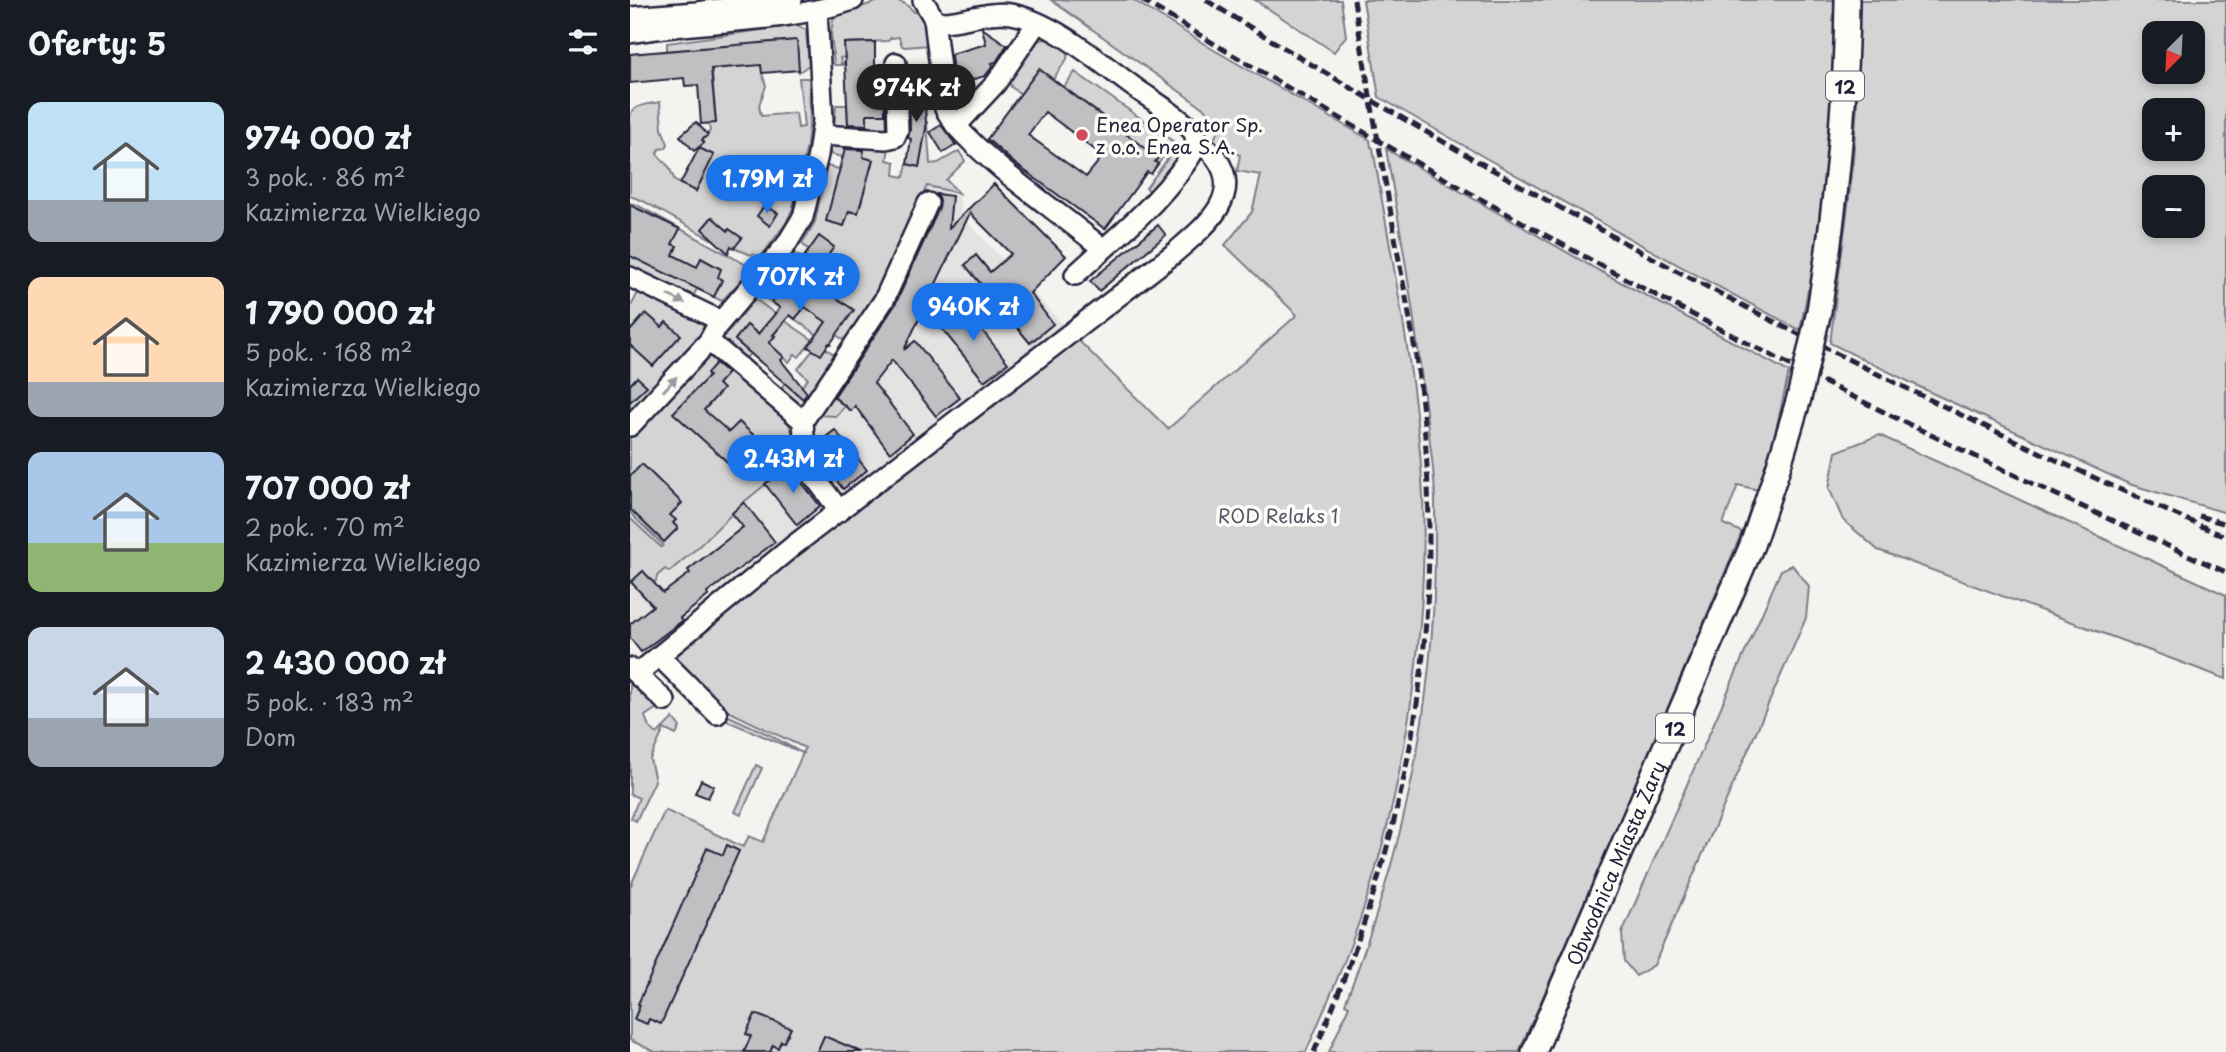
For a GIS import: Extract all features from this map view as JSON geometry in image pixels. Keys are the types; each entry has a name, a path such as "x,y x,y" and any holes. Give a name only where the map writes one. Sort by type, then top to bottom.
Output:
{"main road":[{"name":"Obwodnica Miasta Żary","path":"1534,1052 1752,545 1799,398 1819,311 1830,243 1844,116 1847,0"}],"street":[{"path":"630,17 792,0"},
{"path":"630,33 778,17 853,0"},
{"path":"923,0 934,19 945,109 956,126 972,144 1103,249"},
{"path":"630,426 709,341 721,321 797,229 805,210 821,135 823,111 817,10"},
{"path":"665,701 633,671 659,656 793,546 1172,255 1208,224 1222,202 1227,184 1216,158 1191,129 1065,38 1037,23 1002,13 949,22 934,19"},
{"path":"956,126 996,83 1037,23"},
{"path":"821,135 886,139 895,136 898,130 896,63"},
{"path":"1075,275 1162,196 1198,146 1197,139"},
{"path":"840,511 806,466 803,421 884,300 928,203"},
{"path":"633,284 721,321"},
{"path":"709,341 803,421"},
{"path":"659,656 717,714"}],"shaded area":[{"path":"927,186 959,193 962,216 1070,332 651,663 630,640 630,583 656,577 666,569 669,572 744,502 800,456 845,341 877,291"}],"green space":[{"path":"882,0 900,2 914,12 919,10 924,17 929,45 905,47 899,37 888,41 845,43 845,57 840,58 841,63 846,65 834,65 831,32 833,20 840,14"},
{"name":"ROD Relaks 1","path":"1051,0 1133,0 1370,140 1396,279 1416,411 1423,499 1421,605 1409,715 1388,823 1358,925 1306,1052 655,1052 630,1040 630,887 665,810 743,847 749,836 763,842 805,748 730,712 665,651 1070,332 1168,429 1297,315 1225,245 1252,212 1261,175 1237,171 1240,155 1211,143 1224,123"},
{"path":"1255,0 1341,0 1346,36 1334,52"},
{"path":"1363,0 1838,0 1834,139 1812,290 1808,290 1800,330 1588,216 1379,97"},
{"path":"1857,0 2226,0 2226,513 2129,484 1830,343 1852,175 1858,90"},
{"path":"797,25 806,30 809,65 799,72 796,40 759,43 766,86 759,105 761,116 796,113 798,128 804,127 799,78 809,78 810,115 807,146 793,208 786,223 760,258 734,248 742,238 723,227 713,217 702,229 711,239 630,196 630,117 637,107 660,102 662,129 668,144 666,148 659,149 657,154 669,167 675,181 696,192 713,155 699,148 710,131 709,123 716,122 710,48 667,51 667,43"},
{"path":"1053,40 1068,51 1067,59 1053,79 1039,69 1021,94 1011,87 1009,78 1034,42"},
{"path":"1075,72 1174,142 1158,164 1155,162 1157,157 1064,87"},
{"path":"836,105 847,105 848,126 867,125 867,112 894,113 892,131 834,131"},
{"path":"918,122 927,122 930,164 938,163 959,151 965,161 946,180 959,193 927,186 877,291 845,341 824,326 817,335 760,294 770,283 781,290 787,281 778,274 795,254 803,258 809,250 802,244 815,222 827,166 839,169 842,157 830,154 832,141 866,148 889,147 887,160 895,162 894,175 904,177 907,164 919,166 923,143"},
{"path":"1178,145 1185,150 1155,194 1146,188"},
{"path":"1386,149 1598,270 1789,372 1773,443 1758,490 1738,485 1723,524 1742,532 1519,1052 1329,1052 1349,1006 1345,1004 1383,893 1398,838 1421,728 1433,613 1433,469 1412,303"},
{"path":"630,203 752,268 722,301 697,289 692,298 630,269"},
{"path":"639,291 699,320 704,328 695,343 630,415 630,308"},
{"path":"755,299 781,318 764,327 758,334 747,325 735,339 750,353 745,360 721,340"},
{"path":"785,321 813,340 799,357 795,354 789,362 768,343"},
{"path":"825,348 835,355 803,410 779,390 785,383 796,393 808,379 798,369 813,350"},
{"path":"709,356 788,422 800,456 744,502 669,572 665,569 657,576 656,581 641,589 643,572 630,583 630,518 661,547 663,545 630,513 630,438"},
{"path":"837,381 842,385 833,397 845,406 836,416 818,415"},
{"path":"1879,435 2226,595 2226,679 1878,550 1843,520 1829,488 1836,452"},
{"path":"1792,565 1809,586 1806,618 1654,965 1636,976 1624,961 1622,933 1781,570"},
{"path":"630,683 657,708 645,716 649,727 657,734 673,718 680,727 676,735 664,729 650,759 655,781 636,821 631,818 639,798 630,794"},
{"path":"727,715 799,751 720,718"},
{"path":"756,765 762,768 741,815 735,812"}],"building":[{"path":"982,28 1007,45 985,76 954,85 951,54 986,44"},
{"path":"797,40 799,70 762,73 761,65 711,69 716,123 701,124 698,85 685,86 684,78 630,83 630,54"},
{"path":"875,42 875,75 884,75 885,114 867,114 867,125 848,124 844,43"},
{"path":"1039,69 1158,158 1155,162 1158,164 1151,174 1147,172 1105,229 1014,163 987,139","holes":["1045,112 1103,156 1086,177 1028,135"]},
{"path":"909,82 915,82 925,98 926,128 919,167 907,164 911,139 908,138"},
{"path":"696,122 708,135 702,140 704,143 694,151 680,136"},
{"path":"941,125 956,145 943,153 930,132"},
{"path":"699,148 714,155 696,191 680,184"},
{"path":"845,149 864,150 863,157 873,160 858,213 849,211 844,226 826,221"},
{"path":"994,184 1066,256 1030,293 1053,324 1030,343 965,265 976,255 990,272 1011,254 970,213 904,350 915,341 960,398 936,416 892,360 874,383 913,434 890,453 855,406 851,411 834,397 895,305 939,208 937,194 952,196 949,228"},
{"path":"630,205 680,229 672,244 677,246 673,255 697,267 701,258 721,269 718,277 722,280 714,297 630,256"},
{"path":"764,206 778,213 770,226 757,216"},
{"path":"712,217 728,231 729,229 742,238 734,248 731,246 728,253 702,229"},
{"path":"1158,225 1166,235 1099,291 1090,281"},
{"path":"819,236 834,247 822,264 830,270 825,278 832,283 826,291 854,310 821,355 808,347 826,322 805,307 795,319 790,315 773,335 775,336 769,343 784,357 781,360 807,393 803,399 735,340 747,325 758,334 780,308 772,302"},
{"path":"962,305 1008,363 984,381 938,324"},
{"path":"646,313 662,327 666,322 681,335 653,366 630,345 630,331"},
{"path":"716,363 728,373 718,384 723,389 704,410 729,432 739,422 758,439 733,467 673,413 709,376 707,373"},
{"path":"637,377 647,386 630,402 630,385"},
{"path":"835,430 867,470 843,489 818,455 817,444"},
{"path":"642,464 682,503 670,515 676,520 673,523 678,528 664,542 630,509 630,476"},
{"path":"789,466 820,506 797,525 765,484"},
{"path":"744,502 775,542 707,593 708,596 680,618 682,621 641,652 630,638 630,624 653,606 631,582 643,571 663,593 743,527 732,513"},
{"path":"701,780 714,786 708,798 695,793"},
{"path":"727,845 739,851 661,1024 649,1019 647,1024 634,1019 640,1005 638,1004 707,848 723,855"},
{"path":"755,1014 791,1028 778,1048 773,1045 770,1052 744,1052 751,1036 746,1034"},
{"path":"824,1036 862,1052 817,1052"}],"railway":[{"path":"1142,0 1410,159 1682,309 1952,445 2226,572"},
{"path":"1206,0 1454,148 1707,286 1964,416 2226,537"},
{"path":"1314,1052 1347,971 1374,890 1396,810 1413,730 1424,649 1429,566 1428,482 1419,378 1354,0"},
{"path":"2199,516 2226,524"}],"place":[{"name":"Enea Operator Sp. z o.o. Enea S.A.","path":"1082,135"}]}
